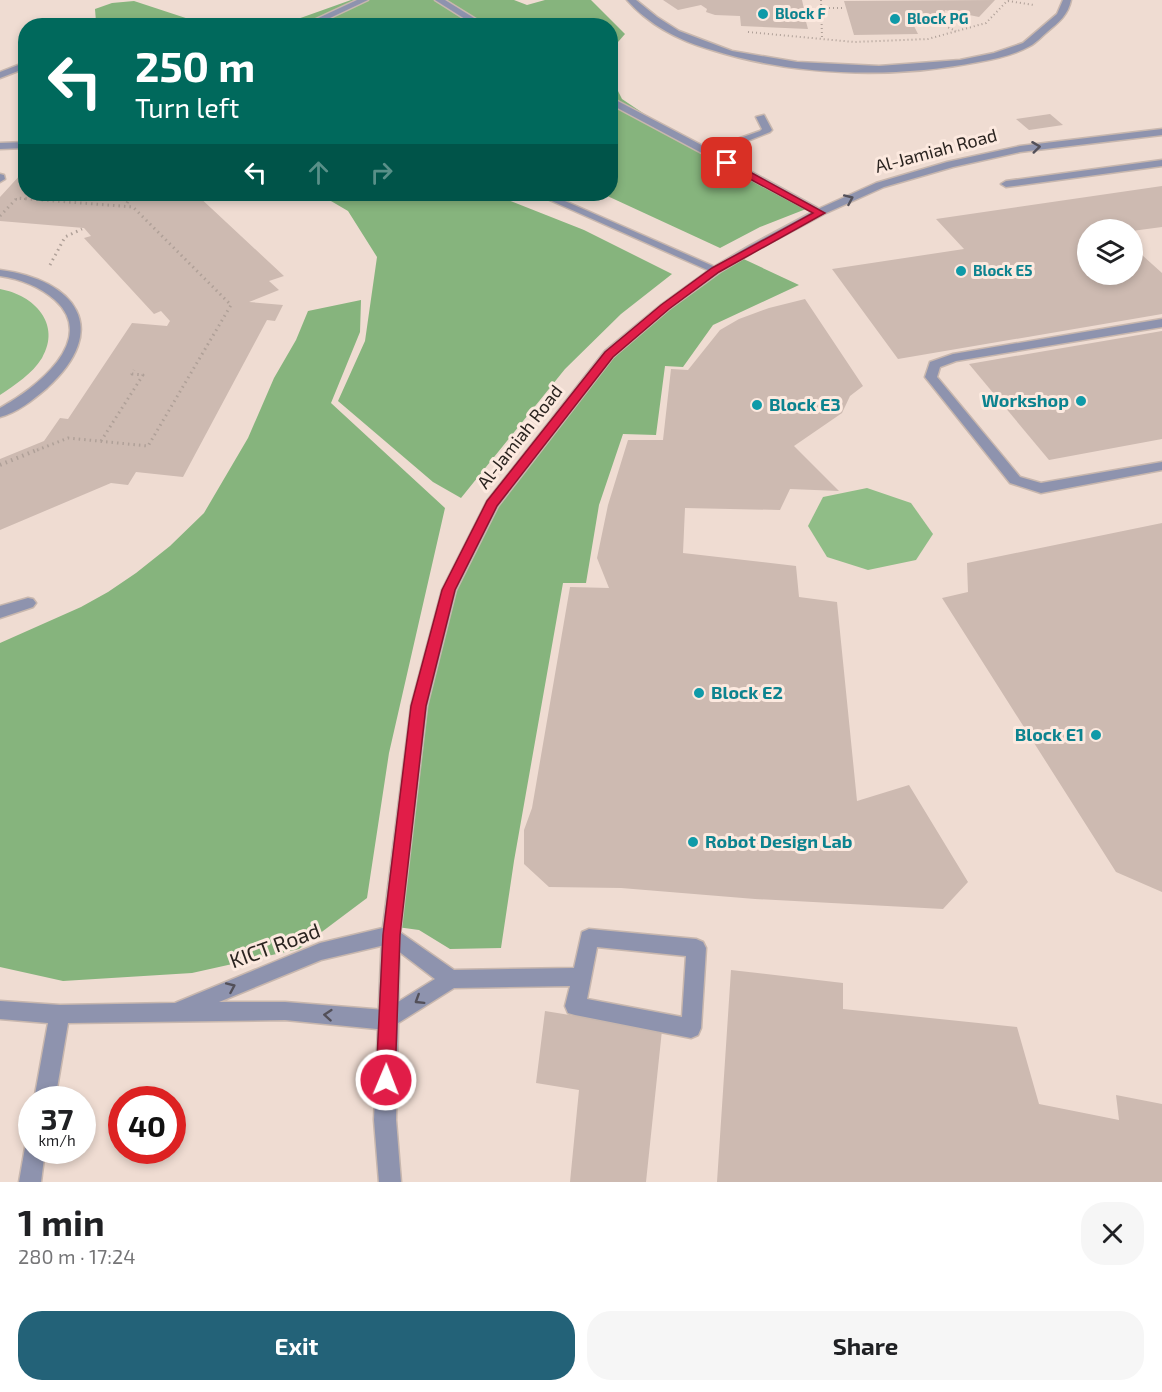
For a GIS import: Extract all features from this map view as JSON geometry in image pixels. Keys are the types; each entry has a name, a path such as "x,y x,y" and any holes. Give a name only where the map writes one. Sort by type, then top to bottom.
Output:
{"street":[{"path":"323,18 364,0"},
{"path":"439,0 469,18"},
{"path":"631,0 664,29 729,53 771,61 864,69 950,64 1001,54 1028,44 1064,14 1067,0"},
{"path":"0,75 18,68"},
{"path":"618,104 820,213"},
{"path":"708,153 763,133 766,130 761,117"},
{"name":"Al-Jamiah Road","path":"390,1182 385,1120 391,935 419,706 448,590 492,504 609,354 665,307 716,270 820,213 880,185 951,164 1020,149 1162,132"},
{"path":"0,146 18,145"},
{"path":"1006,184 1162,163"},
{"path":"557,201 716,270"},
{"path":"0,273 41,284 61,297 74,313 77,333 70,355 52,378 14,407 0,413"},
{"path":"1162,322 952,358 934,365 931,376 1015,480 1041,488 1162,466"},
{"path":"0,612 28,603"},
{"path":"391,935 452,979"},
{"name":"KICT Road","path":"178,1011 320,952 391,935"},
{"path":"588,938 696,948 691,1028 575,1006 582,977 588,938"},
{"path":"387,1020 452,979 582,977"},
{"name":"KICT Road","path":"0,1010 60,1014 285,1011 387,1020"},
{"path":"47,1086 60,1014"},
{"path":"30,1182 32,1164"}],"path":[{"path":"821,0 822,38"},
{"path":"742,31 854,42 928,39 986,23 1008,0 1034,5"},
{"path":"797,11 844,8"},
{"path":"941,24 956,31"},
{"path":"0,216 18,198"},
{"path":"0,465 68,438 148,446 231,305 133,207 55,201"},
{"path":"41,284 65,237 82,229"},
{"path":"101,441 143,375 132,374 134,370"}],"green space":[{"path":"351,0 514,0 527,5 545,0 591,0 609,18 300,18"},
{"path":"134,1 186,18 96,18 95,9 112,3"},
{"path":"618,27 625,34 618,42"},
{"path":"618,91 622,99 701,152 806,209 760,227 720,248 618,201"},
{"path":"331,201 511,201 584,230 672,274 621,314 565,369 461,498 433,482 338,401 365,341 377,257 348,211"},
{"path":"735,255 799,285 713,325 683,367 665,366 656,435 623,434 599,505 586,583 563,583 501,948 450,949 419,930 397,927 424,706 453,591 494,505 610,358 660,310"},
{"path":"0,289 12,292 34,305 41,313 49,334 47,346 38,364 23,379 0,395"},
{"path":"361,300 360,332 331,403 445,508 389,753 367,898 299,949 192,973 63,981 0,967 0,643 81,607 108,592 170,546 204,513 248,438 274,378 296,340 308,311"},
{"path":"867,488 911,503 933,534 916,560 868,570 827,557 808,526 823,497"}],"building":[{"name":"Block F","path":"663,0 802,0 804,9 797,9 798,17 805,18 808,29 741,26 740,16 715,15 706,12 707,9 701,5 678,10"},
{"name":"Block PG","path":"995,0 979,17 945,10 941,21 935,23 911,20 918,34 854,35 844,1"},
{"path":"1050,114 1063,125 1029,130 1016,119"},
{"path":"18,177 18,201 204,201 284,276 269,281 279,290 249,302 283,305 275,321 267,320 183,477 136,472 128,485 111,483 0,530 0,459 44,441 60,418 68,419 132,323 167,326 170,321 161,311 154,314 84,238 91,236 84,228 0,221 0,197"},
{"name":"Block E5","path":"1162,186 1162,227 1143,230 1143,219 1077,219 1077,285 1143,285 1143,256 1162,273 1162,314 898,359 832,269 964,249 936,219"},
{"name":"Block E2","path":"805,299 863,386 850,396 842,413 794,446 839,491 790,489 780,510 685,508 683,553 796,566 799,597 837,602 857,801 909,785 968,882 943,909 755,899 621,888 549,887 524,864 524,830 532,808 570,587 609,588 597,558 608,505 628,440 663,440 671,369 688,370 720,330 739,319 769,308"},
{"name":"Workshop","path":"1162,331 1162,439 1049,460 969,364"},
{"name":"Block E1","path":"1162,523 1162,892 1116,872 942,598 968,592 967,563"},
{"path":"731,970 843,983 843,1009 1017,1027 1039,1104 1119,1120 1116,1095 1162,1104 1162,1182 717,1182"},
{"path":"545,1011 662,1030 646,1182 570,1182 579,1090 536,1083"}],"place":[{"name":"Block F","path":"763,14"},
{"name":"Block PG","path":"895,19"},
{"name":"Block E5","path":"961,271"},
{"name":"Workshop","path":"1081,401"},
{"name":"Block E3","path":"757,405"},
{"name":"Block E2","path":"699,693"},
{"name":"Block E1","path":"1096,735"},
{"name":"Robot Design Lab","path":"693,842"}],"route":[{"path":"386,1080 391,935 419,706 448,590 492,504 609,354 665,307 716,270 820,213 727,163"}]}
